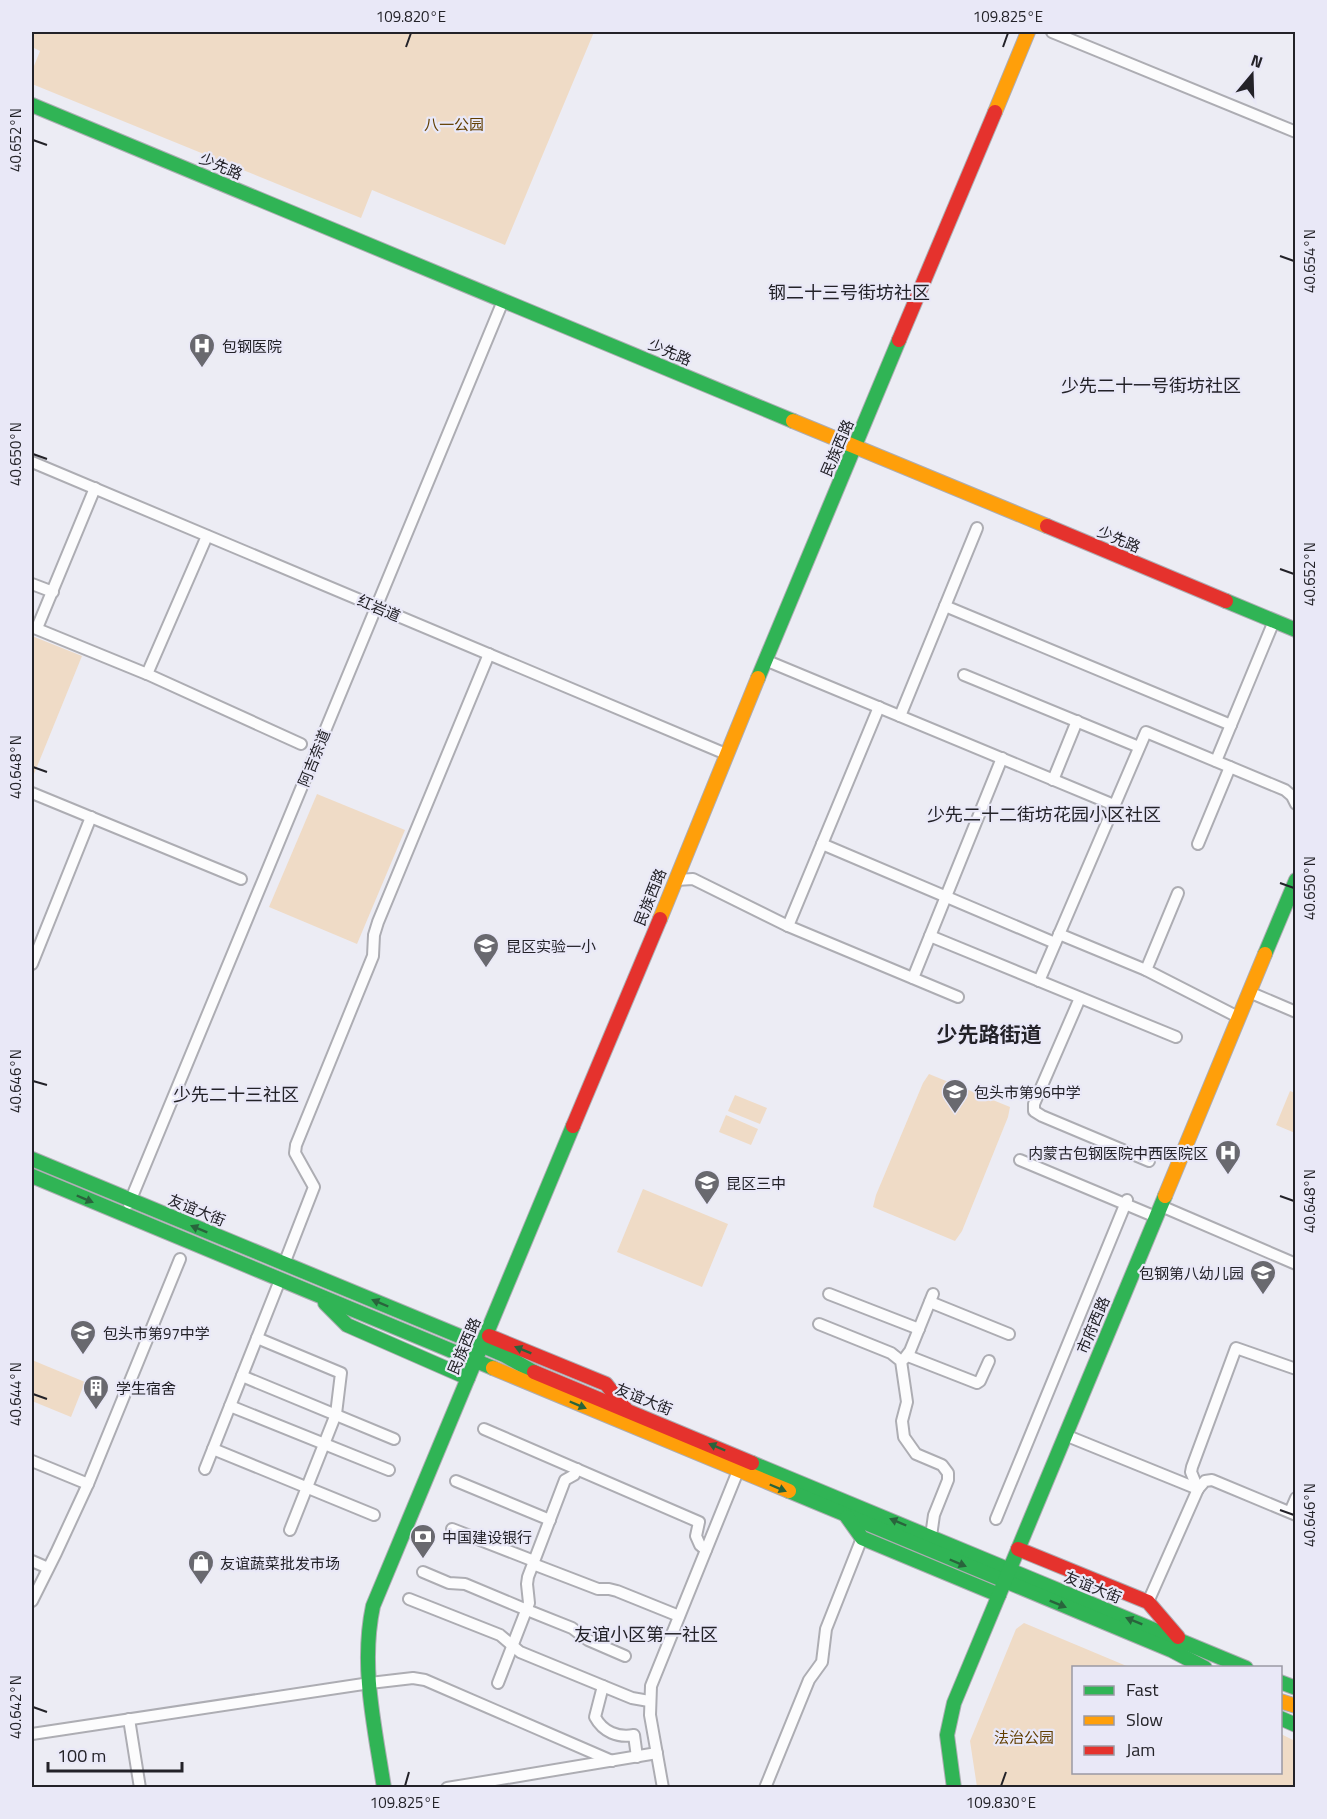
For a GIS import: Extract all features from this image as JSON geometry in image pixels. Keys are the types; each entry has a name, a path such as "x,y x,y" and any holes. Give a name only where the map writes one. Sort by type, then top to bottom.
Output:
{"main road":[{"name":"民族西路","path":"384,1788 370,1683 367,1635 373,1606 1028,32"},
{"name":"少先路","path":"32,105 1296,630"},
{"name":"市府西路","path":"954,1788 947,1745 947,1724 954,1703 1296,880"},
{"name":"友谊大街","path":"32,1159 434,1326 484,1340 527,1377 738,1471 1004,1583 1171,1650 1201,1666"},
{"name":"友谊大街","path":"32,1176 475,1361 626,1409 931,1536 1004,1583 1180,1640 1241,1666"},
{"path":"317,1296 347,1325 468,1378"},
{"path":"427,1341 434,1326"},
{"path":"484,1340 606,1384 626,1409"},
{"path":"847,1517 862,1538 1004,1583"},
{"path":"1018,1549 1148,1602 1180,1640"},
{"path":"1282,1682 1296,1688"},
{"path":"1282,1719 1296,1725"}],"street":[{"path":"1052,32 1296,132"},
{"name":"阿吉奈道","path":"125,1215 503,301"},
{"name":"红岩道","path":"32,462 726,754"},
{"path":"95,488 53,592 34,628 147,674 301,744"},
{"path":"900,716 977,528"},
{"path":"147,674 207,536"},
{"path":"32,584 53,592"},
{"path":"945,606 1231,725"},
{"path":"1216,761 1274,621"},
{"path":"284,1264 315,1187 295,1153 296,1145 373,956 374,935 378,922 489,654"},
{"path":"765,660 1114,805"},
{"path":"964,675 1139,747"},
{"path":"788,926 879,707"},
{"path":"1053,780 1077,721"},
{"path":"1039,981 1146,732 1286,790 1296,804"},
{"path":"913,978 1002,758"},
{"path":"1198,844 1230,766"},
{"path":"32,793 241,879"},
{"path":"32,964 91,818"},
{"path":"822,844 946,897 1146,970 1238,1017"},
{"path":"676,880 693,879 788,926 958,997"},
{"path":"1146,970 1178,893"},
{"path":"930,936 1176,1036"},
{"path":"1249,992 1296,1012"},
{"path":"1080,998 1034,1104 1034,1111 1149,1161"},
{"path":"1020,1160 1126,1202 1296,1264"},
{"path":"996,1519 1126,1202"},
{"path":"32,1600 88,1484 180,1259"},
{"path":"205,1469 280,1280"},
{"path":"829,1294 919,1329"},
{"path":"931,1536 934,1515 948,1480 948,1473 944,1467 916,1454 904,1437 902,1421 907,1402 904,1359 931,1298 1009,1334"},
{"path":"819,1324 904,1359 977,1383 988,1361"},
{"path":"257,1338 341,1373 336,1414 290,1530"},
{"path":"1198,1489 1191,1472 1192,1467 1236,1348 1296,1370"},
{"path":"242,1376 394,1439"},
{"path":"230,1406 389,1470"},
{"path":"484,1429 699,1521 696,1536 700,1545 706,1550"},
{"path":"1065,1434 1198,1489"},
{"path":"213,1449 374,1515"},
{"path":"32,1461 88,1484"},
{"path":"498,1683 527,1610 529,1603 527,1584 534,1562 565,1480 574,1475 577,1469"},
{"path":"663,1788 650,1701 654,1678 738,1471"},
{"path":"1148,1602 1202,1484 1212,1480 1293,1513 1296,1498"},
{"path":"456,1482 550,1520"},
{"path":"452,1529 598,1589 617,1591 679,1616"},
{"path":"765,1788 809,1680 822,1662 825,1629 862,1538"},
{"path":"32,1561 48,1568"},
{"path":"423,1572 449,1583 462,1583 572,1628 588,1640 625,1656"},
{"path":"409,1599 500,1635 513,1648 635,1699 650,1701"},
{"path":"32,1734 413,1678 425,1680 612,1761"},
{"path":"603,1686 595,1717 602,1727 620,1736 634,1735 637,1757"},
{"path":"129,1719 140,1788"},
{"path":"447,1788 657,1753"}],"green space":[{"name":"八一公园","path":"32,32 594,32 505,245 372,190 361,218 32,84 32,71 40,51 32,47"},
{"path":"32,636 82,656 32,779"},
{"path":"317,794 405,830 357,944 269,907"},
{"path":"929,1074 1010,1107 962,1231 955,1241 873,1207 923,1083"},
{"path":"1290,1091 1295,1093 1295,1133 1276,1125"},
{"path":"735,1095 767,1108 760,1124 728,1111"},
{"path":"726,1115 758,1129 751,1145 719,1132"},
{"path":"643,1189 728,1224 702,1287 617,1252"},
{"path":"32,1360 85,1382 71,1417 32,1401"},
{"name":"法治公园","path":"1024,1623 1127,1666 1072,1666 1072,1774 1282,1774 1282,1734 1295,1741 1295,1787 977,1787 970,1741 1016,1629"}],"traffic: fast":[{"path":"32,105 793,421"},
{"path":"758,678 899,340"},
{"path":"1226,601 1296,630"},
{"path":"1265,954 1296,880"},
{"path":"384,1788 368,1675 369,1629 373,1606 573,1126"},
{"path":"32,1159 481,1345 534,1372"},
{"path":"32,1176 493,1368"},
{"path":"954,1788 947,1735 954,1703 1165,1196"},
{"path":"325,1303 347,1325 468,1378"},
{"path":"752,1463 1241,1666"},
{"path":"789,1491 1171,1650 1201,1666"},
{"path":"847,1517 862,1538 999,1595"},
{"path":"1282,1683 1296,1688"},
{"path":"1282,1719 1296,1725"}],"traffic: slow":[{"path":"995,112 1028,32"},
{"path":"793,421 1047,526"},
{"path":"660,919 758,678"},
{"path":"1165,1196 1265,954"},
{"path":"493,1368 789,1491"},
{"path":"1282,1702 1296,1706"}],"traffic: jam":[{"path":"899,340 995,112"},
{"path":"1047,526 1226,601"},
{"path":"573,1126 660,919"},
{"path":"489,1336 606,1384 625,1408"},
{"path":"534,1372 752,1463"},
{"path":"1018,1549 1148,1602 1178,1637"}],"place":[{"name":"包钢医院","path":"202,369"},
{"name":"昆区实验一小","path":"486,969"},
{"name":"包头市第96中学","path":"955,1115"},
{"name":"内蒙古包钢医院中西医院区","path":"1228,1176"},
{"name":"昆区三中","path":"707,1206"},
{"name":"包钢第八幼儿园","path":"1263,1296"},
{"name":"包头市第97中学","path":"83,1356"},
{"name":"学生宿舍","path":"96,1411"},
{"name":"中国建设银行","path":"423,1560"},
{"name":"友谊蔬菜批发市场","path":"201,1586"}],"district":[{"name":"钢二十三号街坊社区","path":"849,292"},
{"name":"少先二十一号街坊社区","path":"1151,385"},
{"name":"少先二十二街坊花园小区社区","path":"1044,814"},
{"name":"少先路街道","path":"989,1034"},
{"name":"少先二十三社区","path":"236,1094"},
{"name":"友谊小区第一社区","path":"646,1634"}]}
